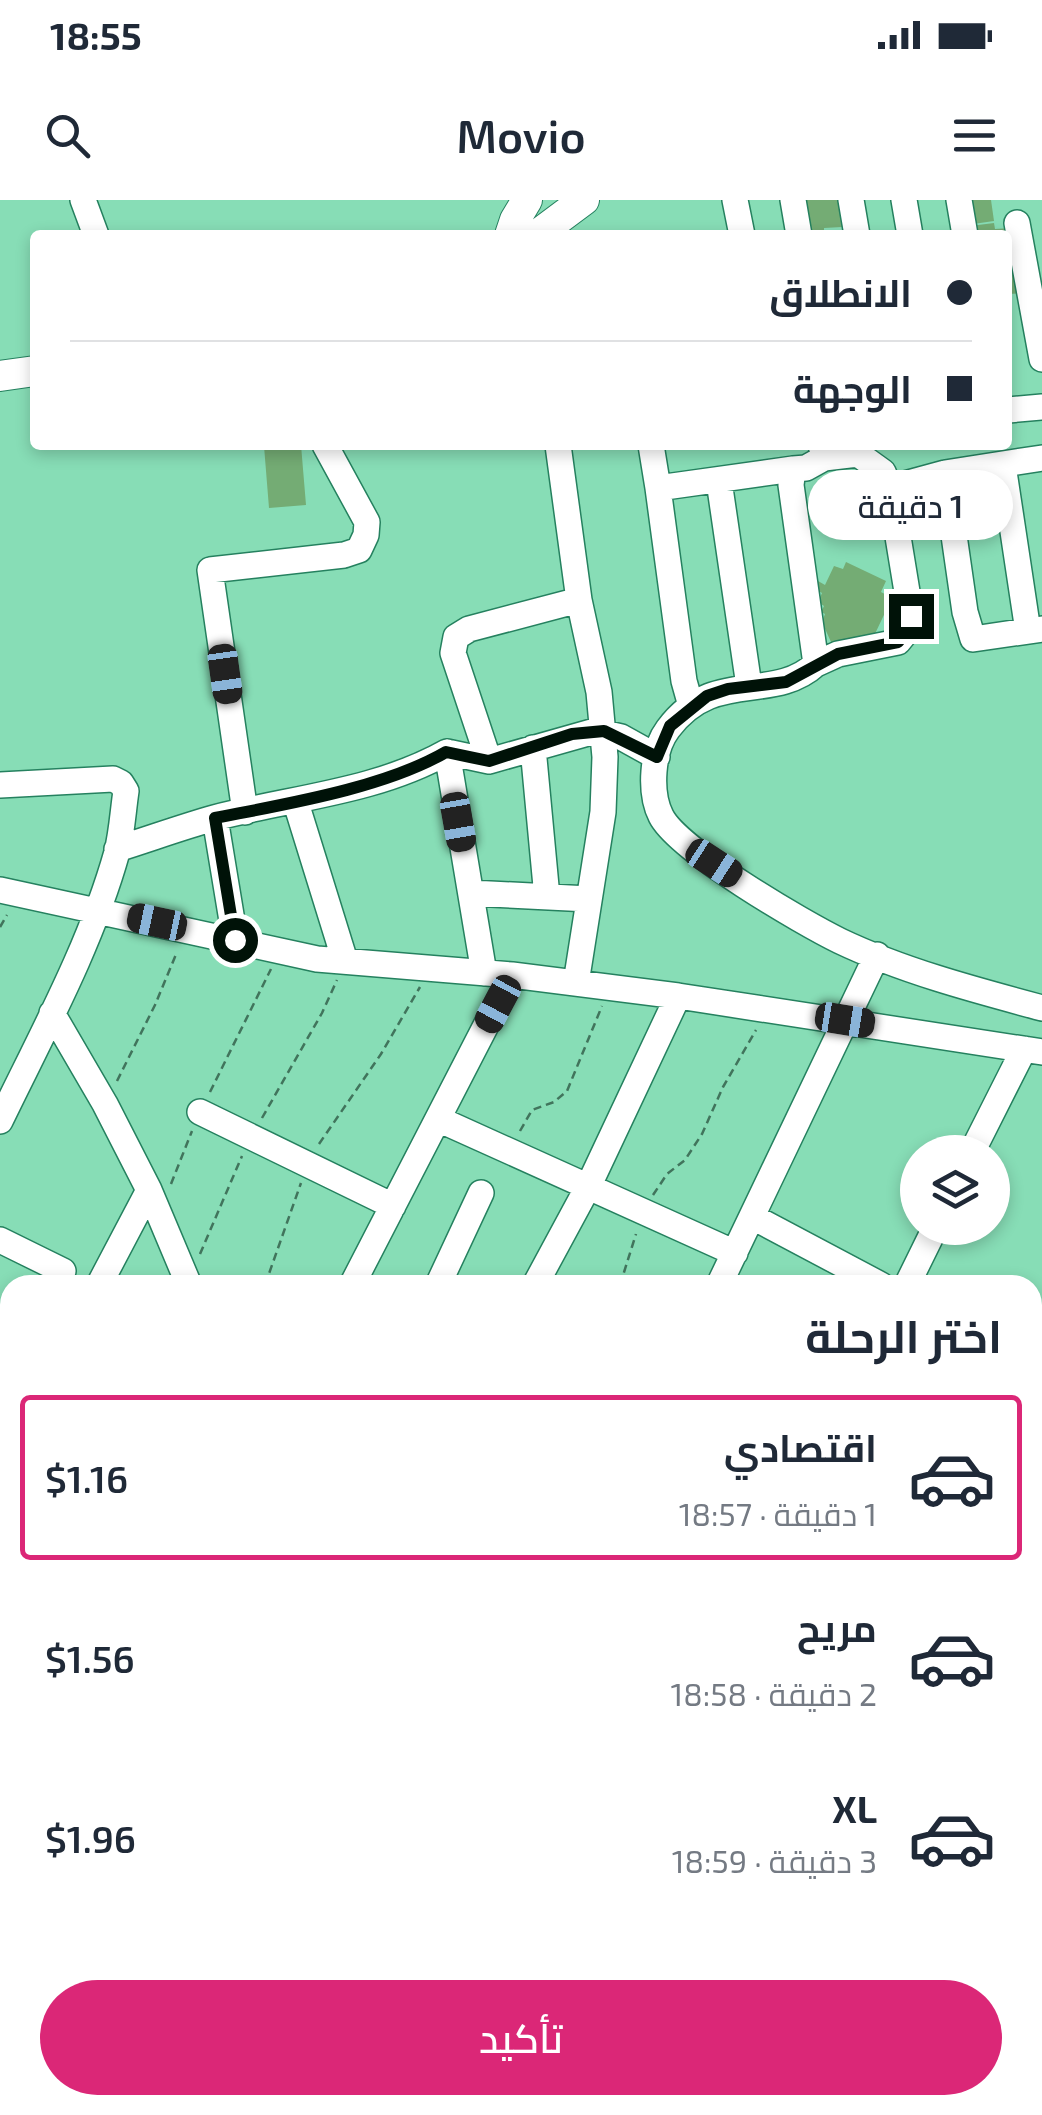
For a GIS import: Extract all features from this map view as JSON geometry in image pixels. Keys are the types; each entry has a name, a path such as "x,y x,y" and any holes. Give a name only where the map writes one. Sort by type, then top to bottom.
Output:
{"main road":[{"path":"512,230 527,200"},
{"path":"544,230 582,201"},
{"path":"568,230 582,201"},
{"path":"0,376 30,372"}],"street":[{"path":"83,200 94,230"},
{"path":"735,200 741,230"},
{"path":"793,200 798,230"},
{"path":"851,200 856,230"},
{"path":"904,200 909,230"},
{"path":"958,200 964,230"},
{"path":"1017,223 1020,306 1042,359"},
{"path":"1012,410 1042,407"},
{"path":"246,812 210,570 359,550 368,522 327,450"},
{"path":"559,450 579,600 604,731 602,812 576,983"},
{"path":"652,450 684,681 691,706"},
{"path":"658,488 806,468 822,451 863,450 883,472 890,488 908,583 911,626 898,642 838,654 798,678 728,689 691,706 664,734 657,757 654,786 660,816 686,845 840,941 981,992 1042,1008"},
{"path":"890,488 1042,458"},
{"path":"946,474 965,612 973,639 1035,630 1002,465"},
{"path":"793,470 791,498 816,664"},
{"path":"718,481 749,686"},
{"path":"489,761 452,652 456,638 469,629 579,600"},
{"path":"118,850 215,818 296,803 424,766 446,752 489,761 572,734 604,731 657,757"},
{"path":"533,748 547,897"},
{"path":"446,752 484,973"},
{"path":"0,785 112,779 126,791 118,850 97,909 0,1121"},
{"path":"296,803 346,961"},
{"path":"215,818 235,940"},
{"path":"0,890 346,961 678,996 1033,1050 982,1135"},
{"path":"471,893 589,899"},
{"path":"724,1275 876,955"},
{"path":"357,1275 512,976"},
{"path":"541,1275 589,1185 678,996"},
{"path":"52,1013 105,1104 185,1275"},
{"path":"200,1112 393,1206"},
{"path":"438,1119 735,1253"},
{"path":"443,1275 481,1192"},
{"path":"106,1275 154,1202"},
{"path":"753,1217 862,1275"},
{"path":"0,1240 63,1271"},
{"path":"912,1275 927,1245"}],"path":[{"path":"105,1104 155,1005 187,928"},
{"path":"154,1202 281,950"},
{"path":"268,1275 306,1164 381,1054 432,969"},
{"path":"509,1150 532,1110 554,1102 566,1091 610,988"},
{"path":"623,1275 644,1210 666,1174 685,1160 702,1134 723,1087 751,1042 764,1008"}],"building":[{"path":"798,200 839,200 842,227 804,230"},
{"path":"969,200 991,200 994,221 973,224"},
{"path":"994,223 995,229 1013,228 1025,293 1012,294 1012,230 970,230 970,226"},
{"path":"264,450 301,450 306,505 269,508"},
{"path":"846,562 886,581 881,592 892,598 873,638 866,635 865,642 831,642 822,622 824,606 818,602 822,593 815,589 818,581 825,585 834,566 843,569"}],"route":[{"path":"235,940 215,818 296,803 424,766 446,752 489,761 572,734 604,731 657,757 670,726 707,696 728,689 786,682 838,654 898,642 911,626 911,616"}]}
